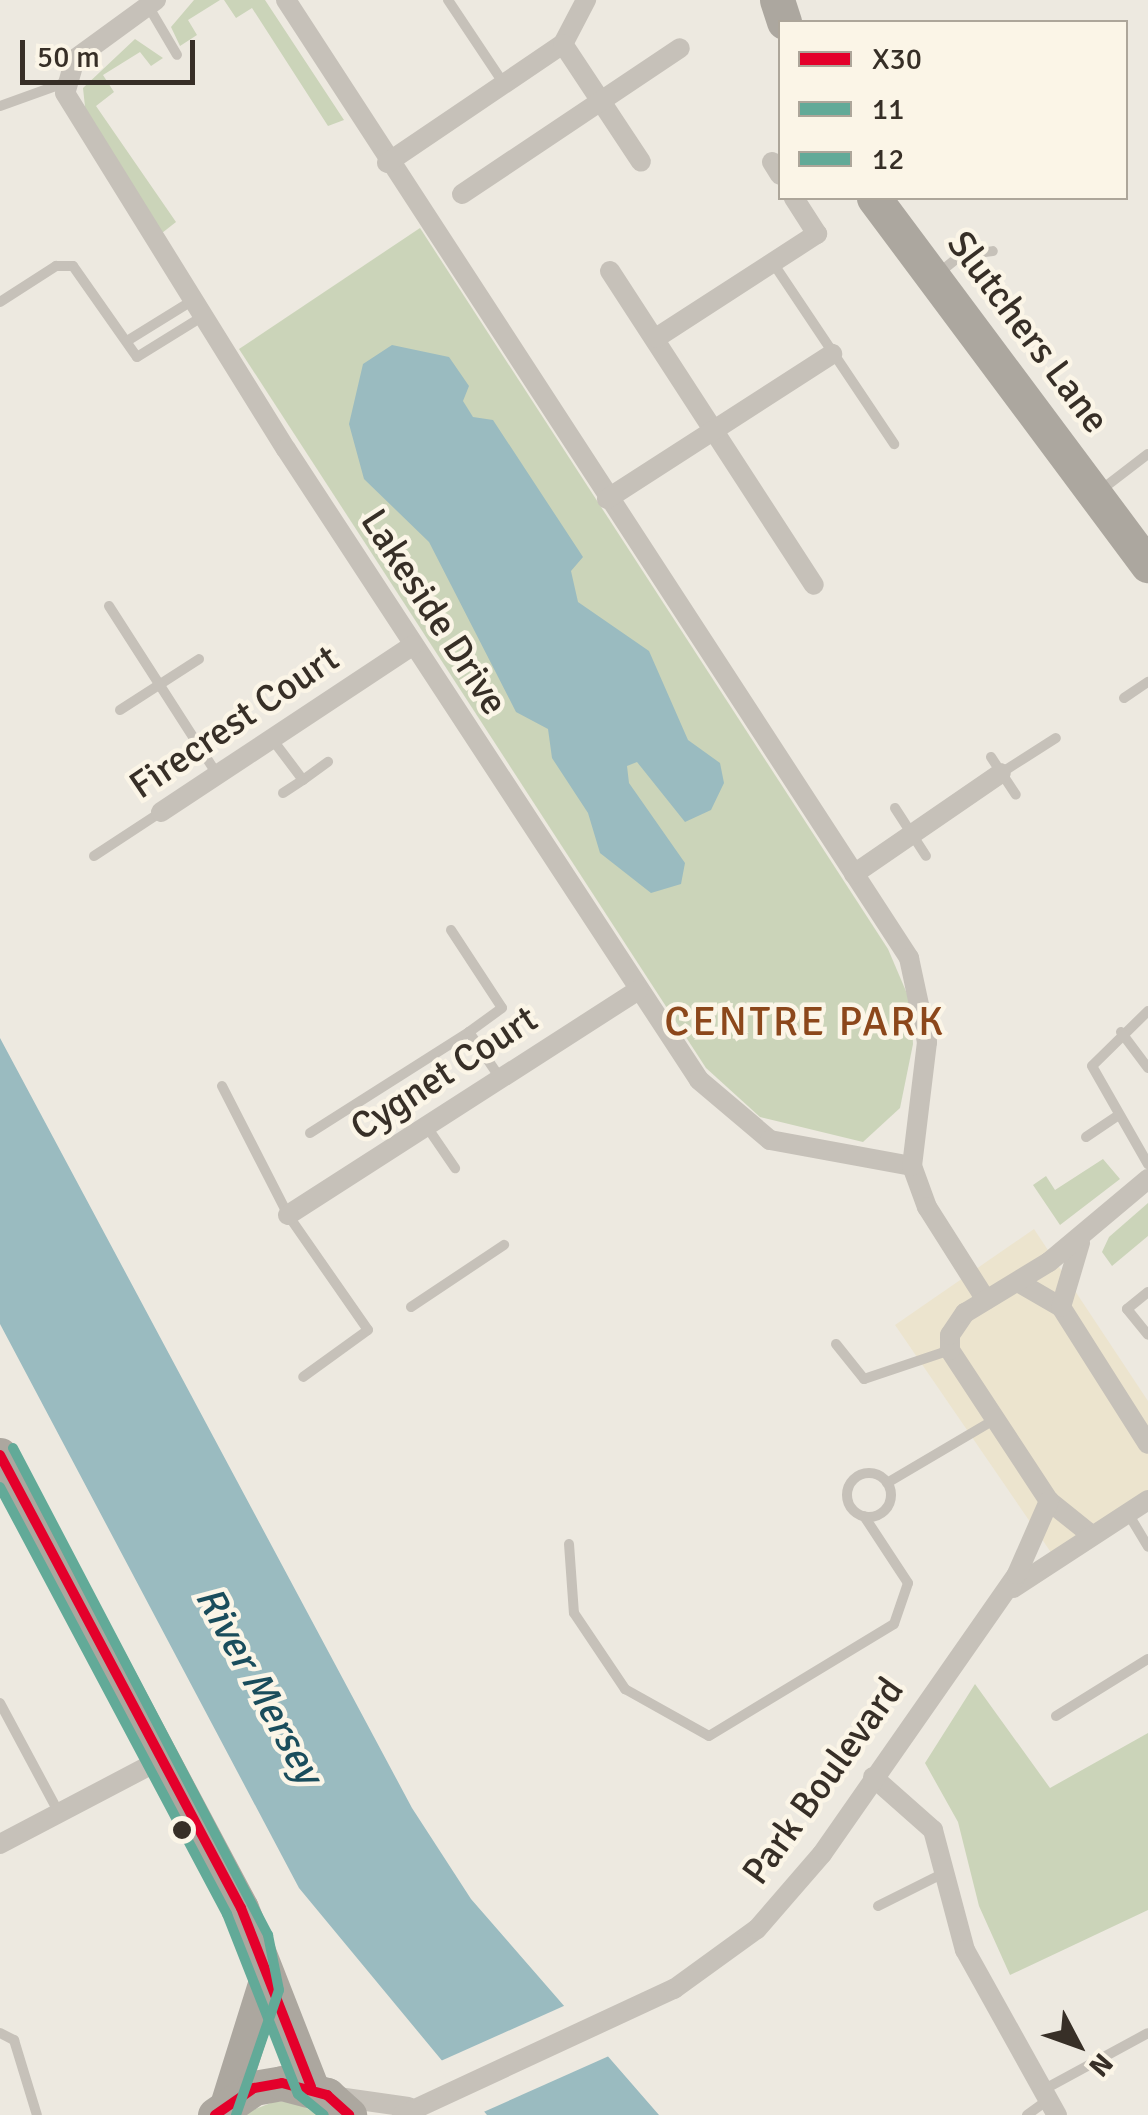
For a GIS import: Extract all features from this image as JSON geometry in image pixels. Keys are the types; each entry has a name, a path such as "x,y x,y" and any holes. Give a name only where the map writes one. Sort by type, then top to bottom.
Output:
{"highway":[{"name":"Slutchers Lane","path":"878,200 1148,565"},
{"path":"0,1455 241,1908 264,1987 329,2099"},
{"path":"218,2112 264,1987"},
{"path":"218,2112 282,2082 329,2099"}],"street":[{"path":"286,0 387,163 854,874 922,992 927,1042 912,1166 927,1207 986,1300"},
{"path":"387,163 507,88 563,44 586,0"},
{"path":"64,83 84,50 150,2"},
{"path":"563,44 641,162"},
{"path":"462,194 680,48"},
{"name":"Lakeside Drive","path":"64,83 75,116 413,645 699,1080 770,1140 912,1166"},
{"path":"656,338 817,234 795,200"},
{"path":"610,272 716,428 814,585"},
{"path":"607,499 832,354"},
{"name":"Firecrest Court","path":"161,812 413,645"},
{"path":"854,874 913,835 996,765"},
{"name":"Cygnet Court","path":"288,1215 638,990"},
{"path":"1089,1533 1048,1501 950,1350 955,1324 1018,1282 1148,1180"},
{"path":"1060,1307 1065,1271 1095,1223"},
{"path":"1018,1282 1060,1307 1146,1437"},
{"name":"Park Boulevard","path":"999,1598 1089,1533 1129,1515 1148,1500"},
{"name":"Park Boulevard","path":"329,2099 405,2111 608,2022 756,1929 873,1777 999,1598 1048,1501"},
{"path":"0,1844 162,1760"},
{"path":"873,1777 923,1816 945,1873 966,1950 1049,2102"}],"lane":[{"path":"448,0 507,88"},
{"path":"150,2 177,55"},
{"path":"0,106 64,83"},
{"path":"935,276 961,255 993,251"},
{"path":"773,263 894,444"},
{"path":"0,302 73,266 137,357 198,308"},
{"path":"127,341 198,308"},
{"path":"1095,494 1148,454"},
{"path":"109,606 217,775"},
{"path":"120,710 199,659"},
{"path":"1124,698 1148,682"},
{"path":"272,738 304,780"},
{"path":"1016,795 996,765 1056,738"},
{"path":"283,793 328,762"},
{"path":"895,808 926,856"},
{"name":"Firecrest Court","path":"94,856 161,812"},
{"path":"310,1133 502,1008 450,930"},
{"path":"1148,1011 1121,1032 1092,1066 1117,1116 1148,1164"},
{"path":"469,1032 500,1078"},
{"path":"1121,1032 1148,1068"},
{"path":"222,1086 288,1215 368,1330 303,1378"},
{"path":"1086,1137 1117,1116"},
{"path":"426,1126 455,1168"},
{"path":"411,1307 504,1245"},
{"path":"1148,1292 1127,1309 1148,1334"},
{"path":"836,1344 864,1380 950,1350"},
{"path":"888,1482 994,1420"},
{"path":"569,1544 574,1614 626,1689 709,1736 894,1624 908,1583 864,1516 848,1502 852,1482 870,1473 888,1482"},
{"path":"864,1516 885,1510 888,1482"},
{"path":"1129,1515 1148,1547"},
{"path":"1056,1716 1148,1659"},
{"path":"0,1703 59,1813"},
{"path":"878,1906 945,1873"},
{"path":"0,2033 14,2040 37,2115"},
{"path":"1027,2115 1148,2033"}],"green space":[{"path":"194,0 220,0 188,20 197,35 180,46 171,27"},
{"path":"224,0 265,0 344,120 328,126 252,8 236,18"},
{"path":"135,39 163,58 151,66 140,52 103,75 114,92 96,106 176,222 162,233 86,116 83,88"},
{"path":"420,228 888,949 911,1003 913,1044 900,1108 863,1142 760,1117 706,1068 239,349"},
{"path":"1103,1159 1120,1179 1060,1225 1033,1185 1046,1176 1055,1190"},
{"path":"1148,1203 1148,1236 1112,1266 1102,1252 1109,1237"},
{"path":"975,1684 1050,1788 1148,1733 1148,1910 1010,1975 979,1906 958,1822 925,1763"},
{"path":"276,2101 297,2103 319,2115 240,2115"}],"shaded area":[{"path":"1034,1229 1148,1401 1148,1508 1061,1567 895,1325"}],"water":[{"path":"392,345 449,357 469,386 463,401 473,417 493,420 583,557 571,571 578,602 649,651 688,740 720,763 724,783 711,810 685,822 637,762 627,766 629,783 685,863 681,884 651,893 600,853 588,813 552,758 548,729 516,712 429,542 364,479 349,424 363,364"},
{"name":"River Mersey","path":"0,1038 412,1808 471,1899 659,2115 487,2115 299,1888 0,1324"}],"pier":[{"path":"566,2005 609,2056 479,2114 434,2064"}],"transit line":[{"name":"12","path":"13,1448 268,1935 279,1990 236,2115"},
{"name":"X30","path":"0,1455 241,1908 311,2087"},
{"name":"11","path":"0,1487 227,1914 298,2094 324,2115"},
{"name":"X30","path":"215,2115 254,2088 282,2083 327,2095 349,2115"}],"district":[{"name":"CENTRE PARK","path":"805,1022"}]}
